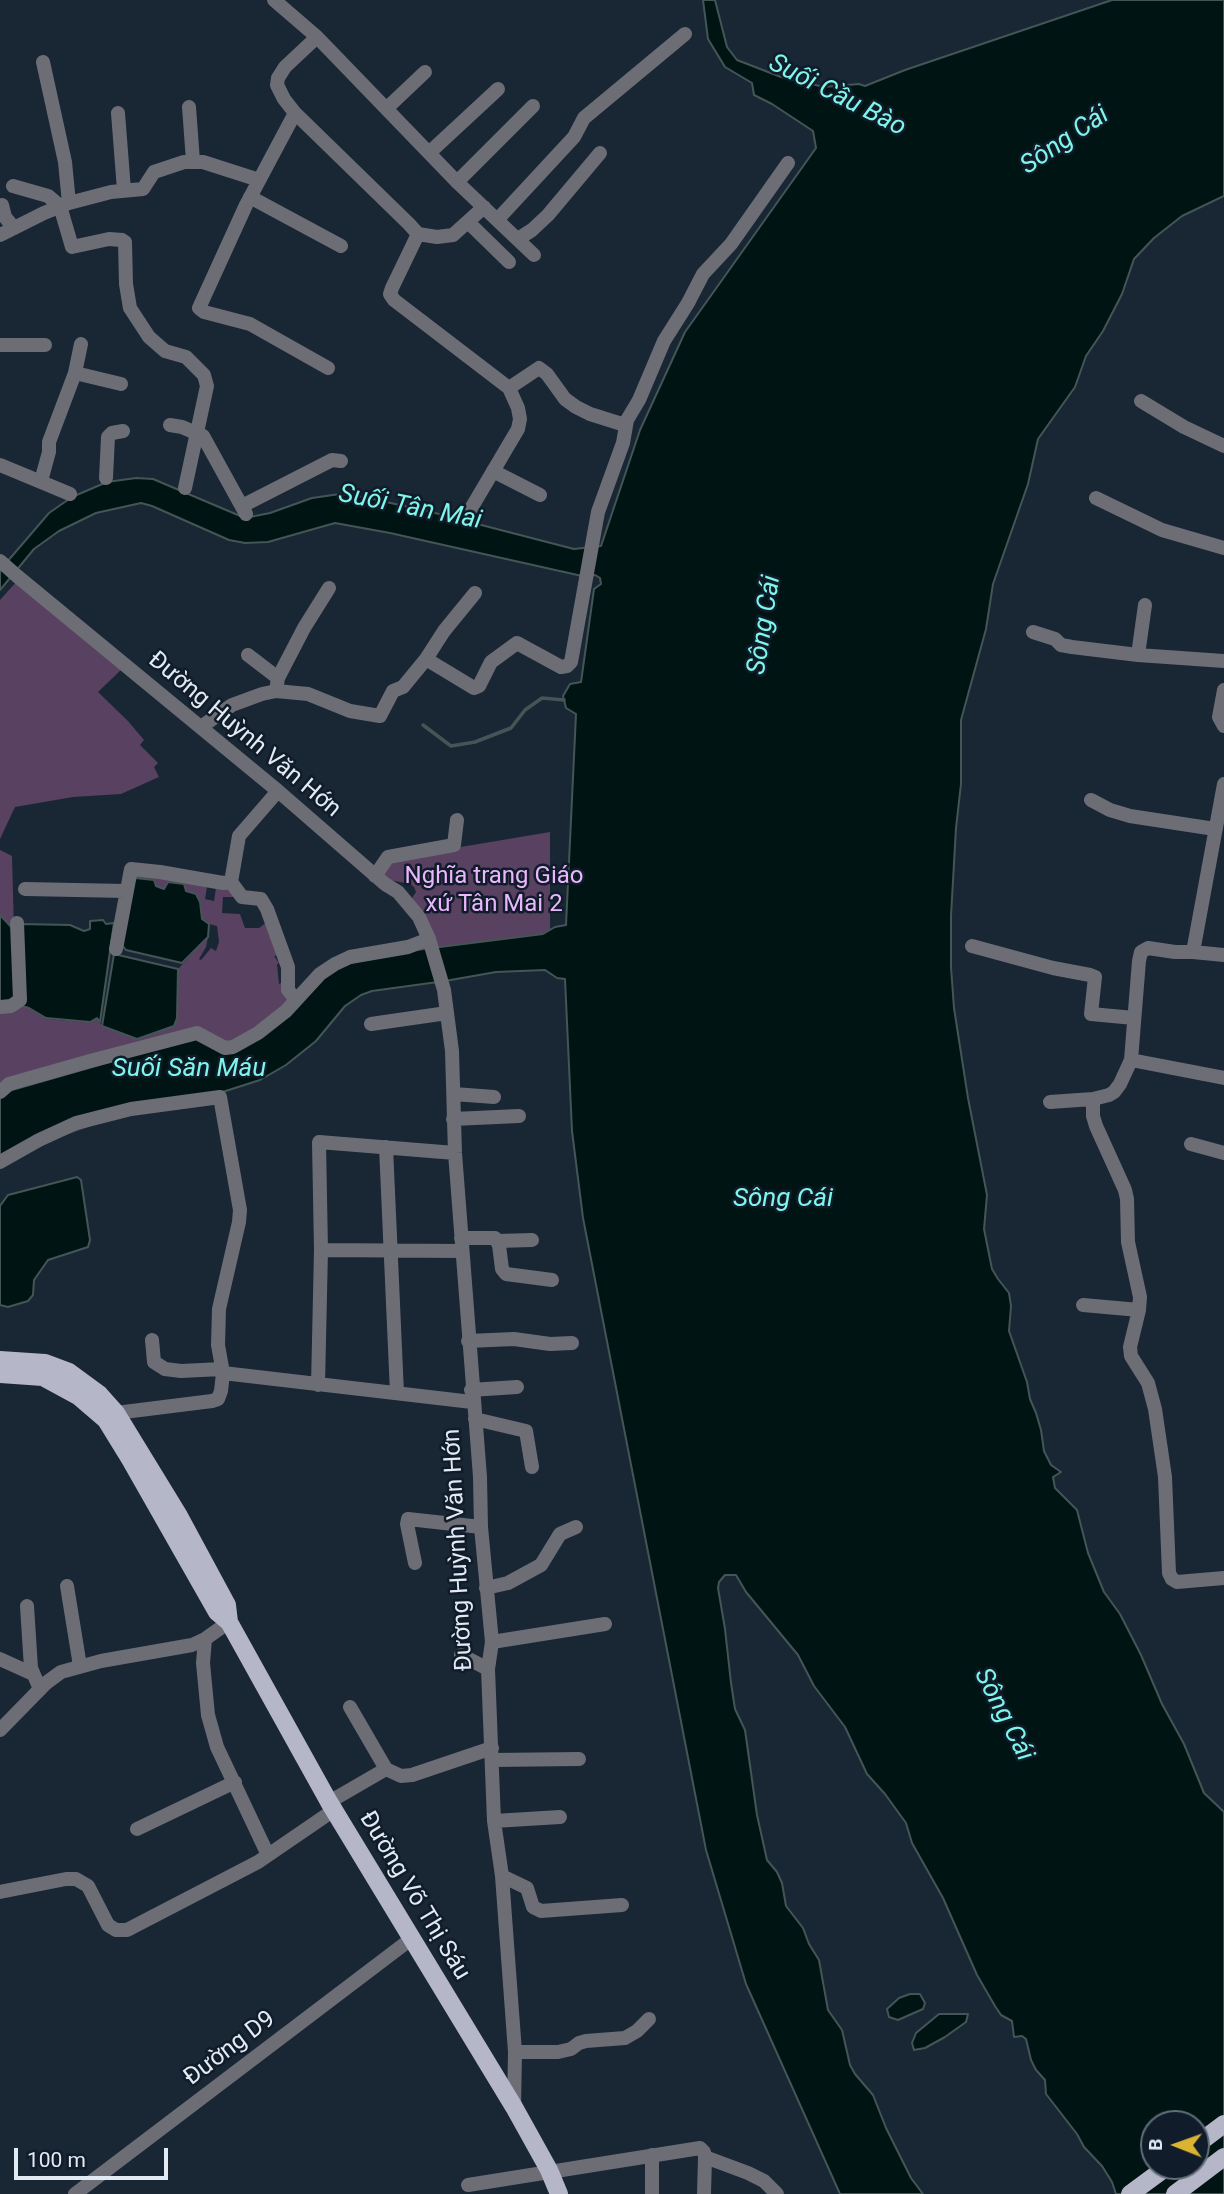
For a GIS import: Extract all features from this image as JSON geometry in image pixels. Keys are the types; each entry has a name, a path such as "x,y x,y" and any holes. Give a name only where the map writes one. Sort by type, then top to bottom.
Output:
{"main road":[{"name":"Đường Võ Thị Sáu","path":"0,1360 44,1363 69,1372 99,1394 116,1413 178,1516 227,1605 229,1622"},
{"name":"Đường Võ Thị Sáu","path":"0,1374 43,1377 78,1396 106,1420 217,1612 229,1622 331,1806 514,2107 549,2170 559,2194"},
{"path":"1175,2194 1224,2157"},
{"path":"1130,2194 1149,2180"}],"street":[{"path":"274,0 317,37 457,182 534,255"},
{"path":"498,219 574,137 584,118 685,34"},
{"path":"317,37 285,67 278,78 277,85 295,113 418,234 437,237 453,235 484,207"},
{"path":"43,62 65,162 65,205 72,247 109,239 125,242 126,284 130,308 149,337 165,351 186,357 207,380 185,488"},
{"path":"387,108 425,72"},
{"path":"429,153 498,89"},
{"path":"457,182 533,106"},
{"path":"190,107 193,161"},
{"path":"118,113 124,190"},
{"path":"295,113 250,197 199,308 204,312 250,324 328,368"},
{"path":"518,239 548,215 600,153"},
{"path":"0,235 65,205 124,190 143,189 159,169 193,161 259,180"},
{"path":"426,659 474,688 479,687 491,662 517,643 564,667 570,662 598,512 623,443 625,425 639,400 664,341 703,274 730,244 788,163"},
{"path":"13,186 48,196 65,205"},
{"path":"250,197 341,246"},
{"path":"2,205 13,228"},
{"path":"468,222 509,262"},
{"path":"418,234 390,294 394,300 509,388 520,419 518,429 466,517"},
{"path":"41,481 49,453 49,442 75,373 81,344"},
{"path":"0,345 45,345"},
{"path":"509,388 539,368 547,374 565,399 576,407 625,425"},
{"path":"75,373 121,384"},
{"path":"1142,401 1184,427 1224,446"},
{"path":"170,425 203,436 244,510 332,460 341,461"},
{"path":"106,478 108,437 112,433 124,431"},
{"path":"0,465 70,494"},
{"path":"493,471 540,495"},
{"path":"1096,498 1155,527 1224,548"},
{"name":"Đường Huỳnh Văn Hớn","path":"1,561 278,791 375,876 398,892 412,908 429,939 444,990 452,1051 453,1119 461,1245 492,1642 488,1669 494,1821 502,1876 515,2052 514,2107"},
{"path":"201,727 232,705 262,694 277,684 308,620 329,588"},
{"path":"248,655 277,684 350,711 380,716 393,691 403,688 475,593"},
{"path":"1138,655 1145,605"},
{"path":"1033,632 1055,639 1061,645 1224,662"},
{"path":"1224,690 1219,718 1224,726"},
{"path":"1193,952 1224,784"},
{"path":"278,791 239,836 231,882 242,897 261,900 267,909 288,967 288,990 296,1000"},
{"path":"1091,800 1130,816 1215,829"},
{"path":"375,876 388,857 454,845 457,820"},
{"path":"116,949 131,869 210,882 231,882"},
{"path":"25,889 126,891"},
{"path":"0,1007 11,1006 20,1000 17,923"},
{"path":"0,1092 9,1084 197,1033 225,1048 233,1047 258,1034 286,1011 320,974 342,960 364,953 408,947 429,939"},
{"path":"972,946 1095,977 1091,1014 1134,1018"},
{"path":"1050,1102 1093,1099 1114,1092 1131,1060 1142,952 1148,948 1224,955"},
{"path":"372,1024 447,1013"},
{"path":"1131,1060 1224,1078"},
{"path":"454,1094 494,1097"},
{"path":"0,1162 76,1123 131,1109 220,1097 240,1210 219,1309 222,1371 218,1399 116,1413"},
{"path":"1093,1099 1096,1126 1125,1190 1128,1242 1138,1284 1139,1310 1130,1356 1148,1383 1155,1409 1165,1477 1169,1573 1177,1582 1224,1578"},
{"path":"453,1119 519,1116"},
{"path":"318,1385 321,1250 319,1142 455,1153"},
{"path":"1191,1143 1224,1153"},
{"path":"386,1147 397,1393"},
{"path":"321,1250 390,1250 461,1245 491,1237 498,1241 532,1240"},
{"path":"498,1241 501,1265 506,1274 551,1279"},
{"path":"1083,1305 1139,1310"},
{"path":"468,1341 514,1339 550,1344 572,1343"},
{"path":"152,1340 155,1363 165,1369 222,1371 397,1393 472,1396 517,1387"},
{"path":"475,1419 526,1431 532,1467"},
{"path":"415,1563 408,1519 481,1527"},
{"path":"486,1588 508,1583 541,1565 560,1534 576,1527"},
{"path":"67,1586 80,1666"},
{"path":"27,1606 33,1674 40,1689"},
{"path":"0,1730 40,1689 61,1672 181,1647 205,1639 229,1622"},
{"path":"492,1642 605,1624"},
{"path":"205,1639 208,1715 217,1747 268,1855"},
{"path":"461,1655 488,1669"},
{"path":"0,1659 33,1674"},
{"path":"350,1707 386,1769 401,1776 492,1754 579,1759"},
{"path":"0,1892 76,1878 88,1886 108,1926 116,1930 127,1930 258,1862 331,1806 386,1769"},
{"path":"137,1829 234,1782"},
{"path":"494,1821 560,1816"},
{"path":"502,1876 527,1888 533,1907 541,1911 622,1905"},
{"name":"Đường D9","path":"75,2194 411,1939"},
{"path":"515,2052 558,2052 586,2041 625,2038 649,2019"},
{"path":"468,2185 700,2148 705,2157 704,2194"},
{"path":"652,2155 652,2194"},
{"path":"705,2157 747,2172 764,2181 777,2194"}],"green space":[{"path":"17,581 123,668 98,692 144,740 140,745 158,763 154,767 159,777 121,794 73,797 15,807 0,839 0,600"},
{"name":"Nghĩa trang Giáo xứ Tân Mai 2","path":"550,832 550,931 541,934 438,947 412,898 416,892 414,887 390,880 381,872 389,859"},
{"path":"0,850 12,856 14,930 0,915"},
{"path":"137,872 207,887 205,899 214,901 216,888 229,888 238,897 223,897 222,913 240,914 245,928 259,928 267,922 280,955 274,956 279,963 279,984 285,981 293,1001 233,1043 0,1086 0,1011 19,1005 56,1020 90,1022 97,1018 102,1026 137,1039 174,1026 177,1018 178,969 208,937 199,959 211,948 216,951 219,942 217,926 202,919 196,894 164,889 136,878"}],"water":[{"name":"Sông Cái","path":"703,0 715,0 727,47 737,60 781,77 824,87 859,84 865,86 1112,0 1224,0 1224,196 1182,216 1154,238 1134,259 1122,294 1103,331 1086,356 1075,387 1038,439 1028,484 993,584 986,629 961,720 961,784 951,916 951,967 954,1008 968,1098 987,1195 984,1229 992,1269 1009,1293 1009,1331 1041,1430 1044,1451 1051,1465 1061,1472 1053,1477 1055,1488 1077,1510 1088,1553 1104,1592 1120,1614 1141,1655 1162,1704 1184,1744 1204,1793 1224,1812 1224,2194 1116,2194 1102,2166 1084,2147 1046,2094 1045,2080 1031,2060 1026,2039 1022,2036 1014,2037 1012,2021 1001,2015 977,1975 943,1898 912,1843 906,1823 867,1774 845,1727 814,1686 798,1655 746,1592 736,1575 725,1575 718,1588 731,1683 735,1709 745,1730 757,1815 767,1860 782,1883 786,1906 803,1928 819,1960 828,2010 842,2030 850,2065 873,2095 911,2178 923,2194 840,2194 746,1984 706,1850 583,1218 572,1131 565,979 557,978 545,970 496,972 372,991 345,1006 316,1041 286,1065 260,1080 210,1096 159,1101 0,1157 0,1099 5,1092 197,1037 225,1052 324,974 340,965 408,951 543,934 555,927 566,925 576,714 566,708 563,696 570,684 581,682 594,589 601,584 600,578 335,523 268,542 245,543 229,540 141,503 96,513 59,531 34,549 0,590 0,570 49,513 72,497 107,482 136,478 153,479 245,518 270,513 312,498 340,494 435,513 574,549 601,546 640,430 685,332 816,148 813,131 754,95 752,83 725,67 708,39"},
{"path":"135,878 154,880 156,886 164,889 168,882 184,884 186,891 196,894 202,919 209,924 208,937 182,963 126,950 122,945"},
{"path":"0,915 14,930 17,998 0,1004"},
{"path":"103,920 106,924 114,923 100,1022 97,1018 90,1022 46,1018 19,1005 21,924 70,925 84,931 90,929 90,921"},
{"path":"114,954 178,969 177,1018 174,1026 137,1039 102,1026"},
{"path":"77,1177 81,1180 90,1240 88,1247 48,1260 34,1280 33,1295 28,1301 8,1307 0,1305 0,1206 8,1195"},
{"path":"920,1994 925,2003 923,2009 898,2020 889,2017 887,2009 899,1998"},
{"path":"939,2014 968,2014 966,2022 945,2037 925,2048 914,2050 912,2043 916,2033"}],"waterway":[{"path":"423,725 451,746 475,742 511,728 525,710 542,698 564,700"}],"water label":[{"name":"Suối Cầu Bào","path":"837,96"},
{"name":"Suối Tân Mai","path":"410,508"},
{"name":"Suối Săn Máu","path":"189,1069"}]}
